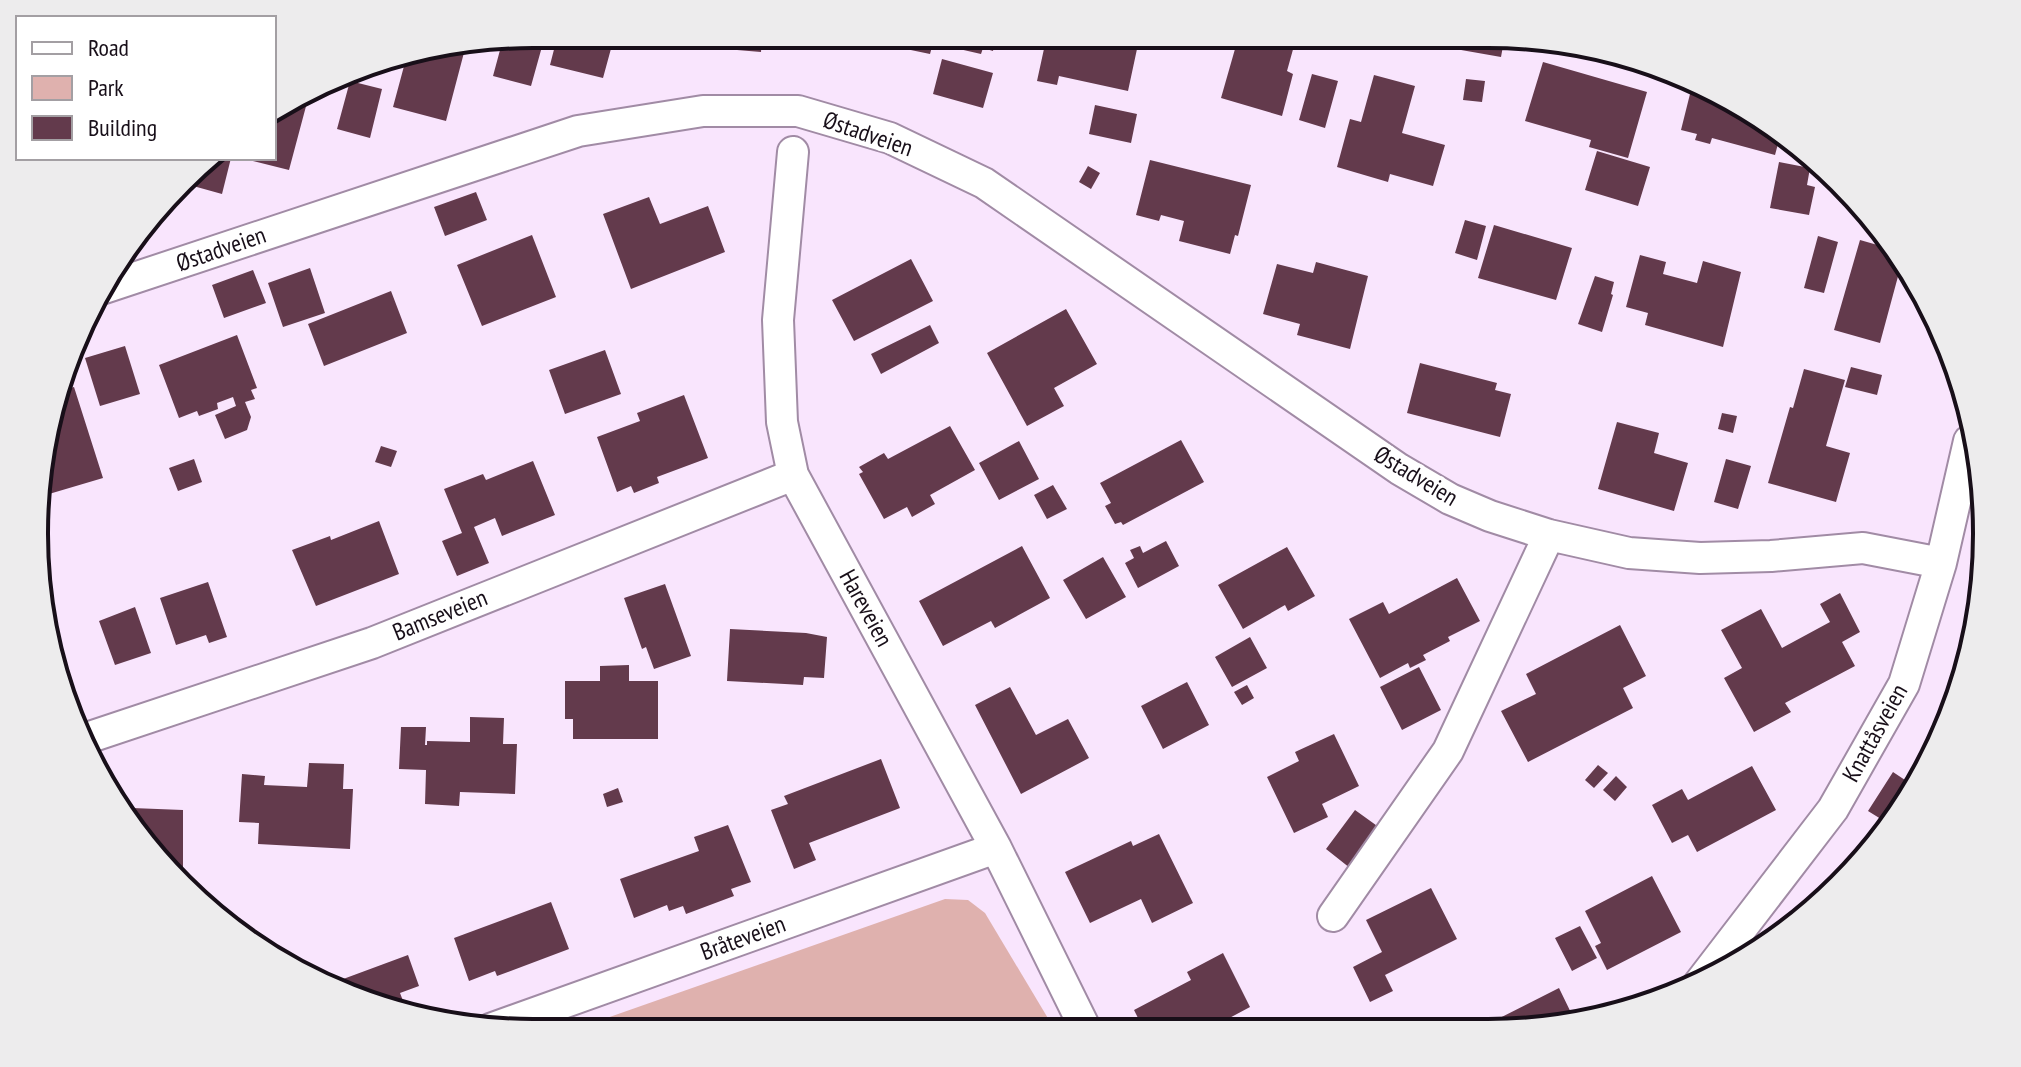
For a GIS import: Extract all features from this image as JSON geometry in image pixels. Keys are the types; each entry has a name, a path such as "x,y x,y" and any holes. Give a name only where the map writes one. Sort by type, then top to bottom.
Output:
{"street":[{"name":"Østadveien","path":"118,283 578,131 703,111 798,111 890,138 984,183 1399,469 1450,499 1490,516 1549,535 1629,553 1700,558 1863,548 1941,563"},
{"name":"Hareveien","path":"793,152 778,320 782,422 793,475 996,848 1081,1019"},
{"name":"Knattåsveien","path":"1716,961 1833,809 1904,684 1941,563 1966,453"},
{"name":"Bamseveien","path":"93,736 372,643 793,475"},
{"path":"1333,916 1448,751 1549,535"},
{"name":"Bråteveien","path":"519,1019 996,848"}],"green space":[{"path":"945,899 968,900 985,913 1048,1019 604,1019"}],"building":[{"path":"542,48 531,86 493,76 500,49"},
{"path":"554,48 611,48 603,78 550,65"},
{"path":"713,48 761,48 761,52"},
{"path":"901,48 932,48 930,54"},
{"path":"955,48 983,48 981,54"},
{"path":"1044,48 1137,48 1128,91 1059,76 1057,85 1037,81"},
{"path":"1235,48 1293,48 1287,71 1293,74 1282,116 1221,98"},
{"path":"1450,48 1503,48 1501,57"},
{"path":"464,53 446,121 393,107 404,66"},
{"path":"942,59 993,73 983,108 933,94"},
{"path":"1543,62 1647,92 1628,158 1589,147 1591,140 1525,121"},
{"path":"1312,74 1338,81 1325,128 1299,120"},
{"path":"1374,75 1415,86 1402,133 1445,145 1433,186 1390,174 1388,182 1337,167 1350,119 1361,122"},
{"path":"1466,79 1485,81 1482,102 1463,100"},
{"path":"355,82 382,89 370,138 337,129 349,85"},
{"path":"1690,93 1730,113 1778,144 1775,155 1712,138 1710,144 1695,140 1697,134 1681,130"},
{"path":"306,105 289,170 249,160 276,160 276,122"},
{"path":"1095,105 1137,114 1131,143 1089,134"},
{"path":"1597,151 1650,167 1638,206 1585,190"},
{"path":"223,160 230,160 222,194 194,186"},
{"path":"1150,160 1251,185 1238,236 1235,235 1230,254 1179,241 1184,221 1161,215 1159,221 1136,215"},
{"path":"1779,162 1810,170 1807,185 1815,187 1809,215 1770,208"},
{"path":"1088,166 1100,173 1091,189 1079,182"},
{"path":"476,192 487,220 445,236 434,207"},
{"path":"649,197 660,224 708,206 725,252 631,289 603,214"},
{"path":"1465,220 1486,226 1477,260 1455,253"},
{"path":"1494,225 1572,248 1556,300 1478,278"},
{"path":"532,235 556,297 482,326 457,265"},
{"path":"1818,236 1838,242 1824,293 1804,288"},
{"path":"1860,240 1878,245 1898,276 1880,343 1834,330"},
{"path":"1640,255 1666,262 1663,274 1697,283 1703,261 1741,272 1723,347 1645,325 1648,313 1626,307"},
{"path":"911,259 933,301 854,341 832,300"},
{"path":"1316,262 1368,276 1350,349 1297,335 1300,324 1263,314 1277,264 1313,273"},
{"path":"310,268 325,313 283,327 268,283"},
{"path":"253,270 266,303 224,318 212,285"},
{"path":"1595,276 1614,282 1602,332 1578,324"},
{"path":"391,291 407,333 324,366 308,324"},
{"path":"1066,309 1097,364 1054,388 1064,406 1027,426 987,353"},
{"path":"930,325 939,343 881,374 871,354"},
{"path":"237,335 257,388 251,390 255,399 245,402 251,417 247,430 225,439 215,415 236,406 233,397 217,403 218,409 199,416 197,411 179,418 159,365"},
{"path":"125,346 140,394 100,406 85,358"},
{"path":"605,350 621,394 565,414 549,370"},
{"path":"1420,363 1497,383 1495,390 1511,394 1500,437 1407,413"},
{"path":"1851,367 1882,375 1877,395 1845,387"},
{"path":"1804,369 1845,380 1826,446 1850,453 1836,502 1768,483"},
{"path":"74,387 103,478 50,494 57,439 71,388"},
{"path":"684,395 708,458 657,477 659,483 634,493 631,486 617,492 597,437 640,421 637,413"},
{"path":"1722,413 1737,416 1733,433 1718,429"},
{"path":"1617,422 1659,433 1654,453 1688,463 1674,511 1598,489"},
{"path":"950,426 975,470 930,495 935,504 912,517 907,507 884,519 859,474 863,472 859,467 884,453 888,459"},
{"path":"1181,440 1204,482 1123,525 1121,522 1115,524 1105,506 1111,503 1100,483"},
{"path":"1019,441 1039,479 999,500 979,463"},
{"path":"381,446 397,451 391,467 375,462"},
{"path":"194,459 202,482 178,491 169,468"},
{"path":"1726,459 1751,466 1738,509 1714,502"},
{"path":"533,461 555,515 502,536 495,518 474,527 489,563 457,576 442,541 462,533 444,489 483,474 486,480"},
{"path":"1053,485 1067,509 1047,519 1034,495"},
{"path":"379,521 399,574 316,606 292,550 330,536 331,540"},
{"path":"1166,541 1179,566 1138,588 1125,563 1134,558 1130,550 1140,546 1143,553"},
{"path":"1022,546 1050,598 995,628 991,621 943,646 919,601"},
{"path":"1287,547 1315,596 1288,611 1285,605 1243,629 1218,585"},
{"path":"1103,557 1126,597 1086,619 1063,580"},
{"path":"1457,578 1480,621 1448,637 1450,641 1423,655 1426,660 1410,668 1408,663 1380,678 1349,619 1383,602 1389,614"},
{"path":"208,582 227,637 209,643 206,635 176,645 160,598"},
{"path":"665,584 691,656 654,669 646,647 642,649 624,598"},
{"path":"1840,593 1860,632 1842,642 1855,666 1785,703 1791,712 1754,732 1724,678 1742,668 1721,630 1761,609 1782,648 1830,622 1820,604"},
{"path":"135,607 151,653 115,665 99,621"},
{"path":"1620,625 1646,676 1623,688 1633,708 1528,762 1501,711 1536,694 1526,674"},
{"path":"730,629 827,637 824,678 804,677 803,685 727,681"},
{"path":"1250,637 1267,668 1232,687 1215,657"},
{"path":"629,665 629,681 658,681 658,739 573,739 573,719 565,719 565,681 600,681 600,666"},
{"path":"1419,667 1441,710 1402,730 1380,687"},
{"path":"1187,682 1209,725 1163,749 1141,706"},
{"path":"1247,685 1254,698 1242,705 1234,692"},
{"path":"1010,687 1036,735 1068,719 1089,758 1021,794 975,705"},
{"path":"470,717 504,718 503,744 517,744 515,794 460,792 459,806 425,804 426,770 399,769 401,727 426,727 425,745 427,741 470,742"},
{"path":"1334,734 1359,786 1322,804 1328,817 1294,833 1267,777 1299,761 1295,752"},
{"path":"881,759 900,808 809,843 816,860 794,869 771,810 788,804 784,796"},
{"path":"309,763 344,764 343,789 353,789 350,849 258,844 259,823 239,822 242,774 265,776 264,785 307,787"},
{"path":"1598,765 1608,773 1594,788 1585,780"},
{"path":"1752,766 1776,810 1697,852 1688,835 1672,843 1652,805 1682,789 1688,800"},
{"path":"1893,772 1905,780 1880,819 1868,811"},
{"path":"1616,776 1627,787 1615,801 1603,790"},
{"path":"618,788 623,802 607,807 603,794"},
{"path":"134,808 183,810 183,870"},
{"path":"1355,810 1380,828 1350,868 1326,849"},
{"path":"728,825 751,882 731,889 734,896 686,914 683,906 669,911 667,905 634,918 620,879 699,851 694,837"},
{"path":"1159,834 1193,903 1152,923 1141,899 1090,923 1065,872 1131,841 1133,846"},
{"path":"1652,876 1681,932 1607,970 1595,946 1601,943 1585,911"},
{"path":"1431,888 1457,939 1385,975 1393,991 1370,1002 1353,967 1382,952 1366,920"},
{"path":"551,902 569,949 497,976 495,971 469,981 454,938"},
{"path":"1580,926 1597,958 1572,971 1555,938"},
{"path":"1223,953 1250,1007 1228,1019 1138,1019 1134,1010 1191,980 1187,972"},
{"path":"408,955 419,986 400,993 403,1001 342,979"},
{"path":"1559,988 1571,1012 1551,1015 1498,1019"}]}
